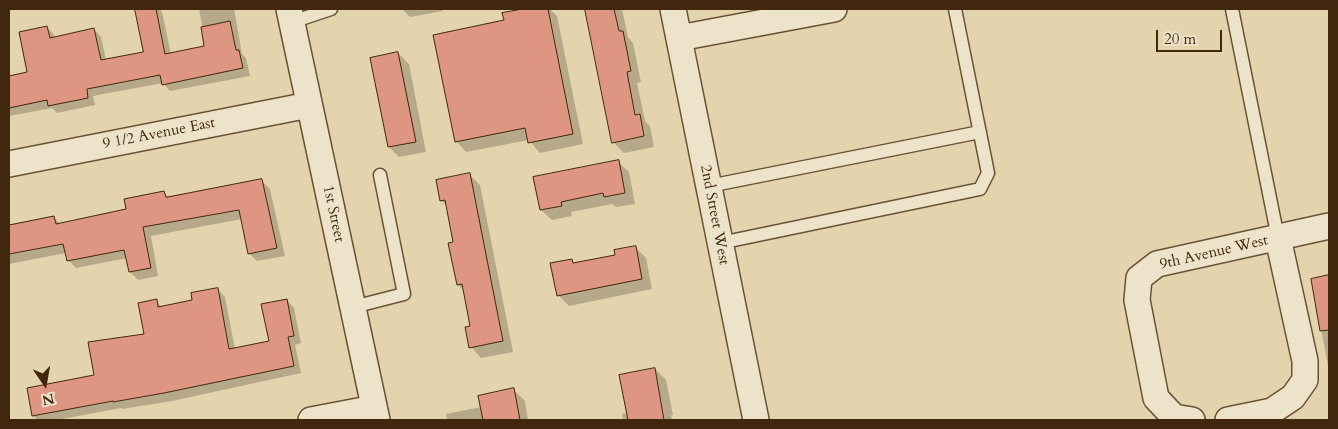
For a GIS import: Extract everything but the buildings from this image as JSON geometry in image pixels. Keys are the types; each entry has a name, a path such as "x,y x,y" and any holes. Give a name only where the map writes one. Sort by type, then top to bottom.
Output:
{"street":[{"name":"2nd Street West","path":"673,9 756,420"},
{"path":"679,38 834,9"},
{"name":"1st Street","path":"291,15 375,414"},
{"name":"9 1/2 Avenue East","path":"9,164 309,105"},
{"name":"9th Avenue West","path":"1192,420 1174,417 1156,398 1136,300 1139,278 1157,264 1329,226"},
{"name":"9th Avenue West","path":"1228,420 1272,411 1293,397 1305,380 1305,361 1278,238"},
{"path":"310,420 375,414"}],"lane":[{"path":"291,15 331,9"},
{"path":"720,243 980,188 988,172 956,9"},
{"path":"1232,9 1278,238"},
{"path":"709,186 980,132"},
{"path":"353,307 404,294 380,174"}]}
